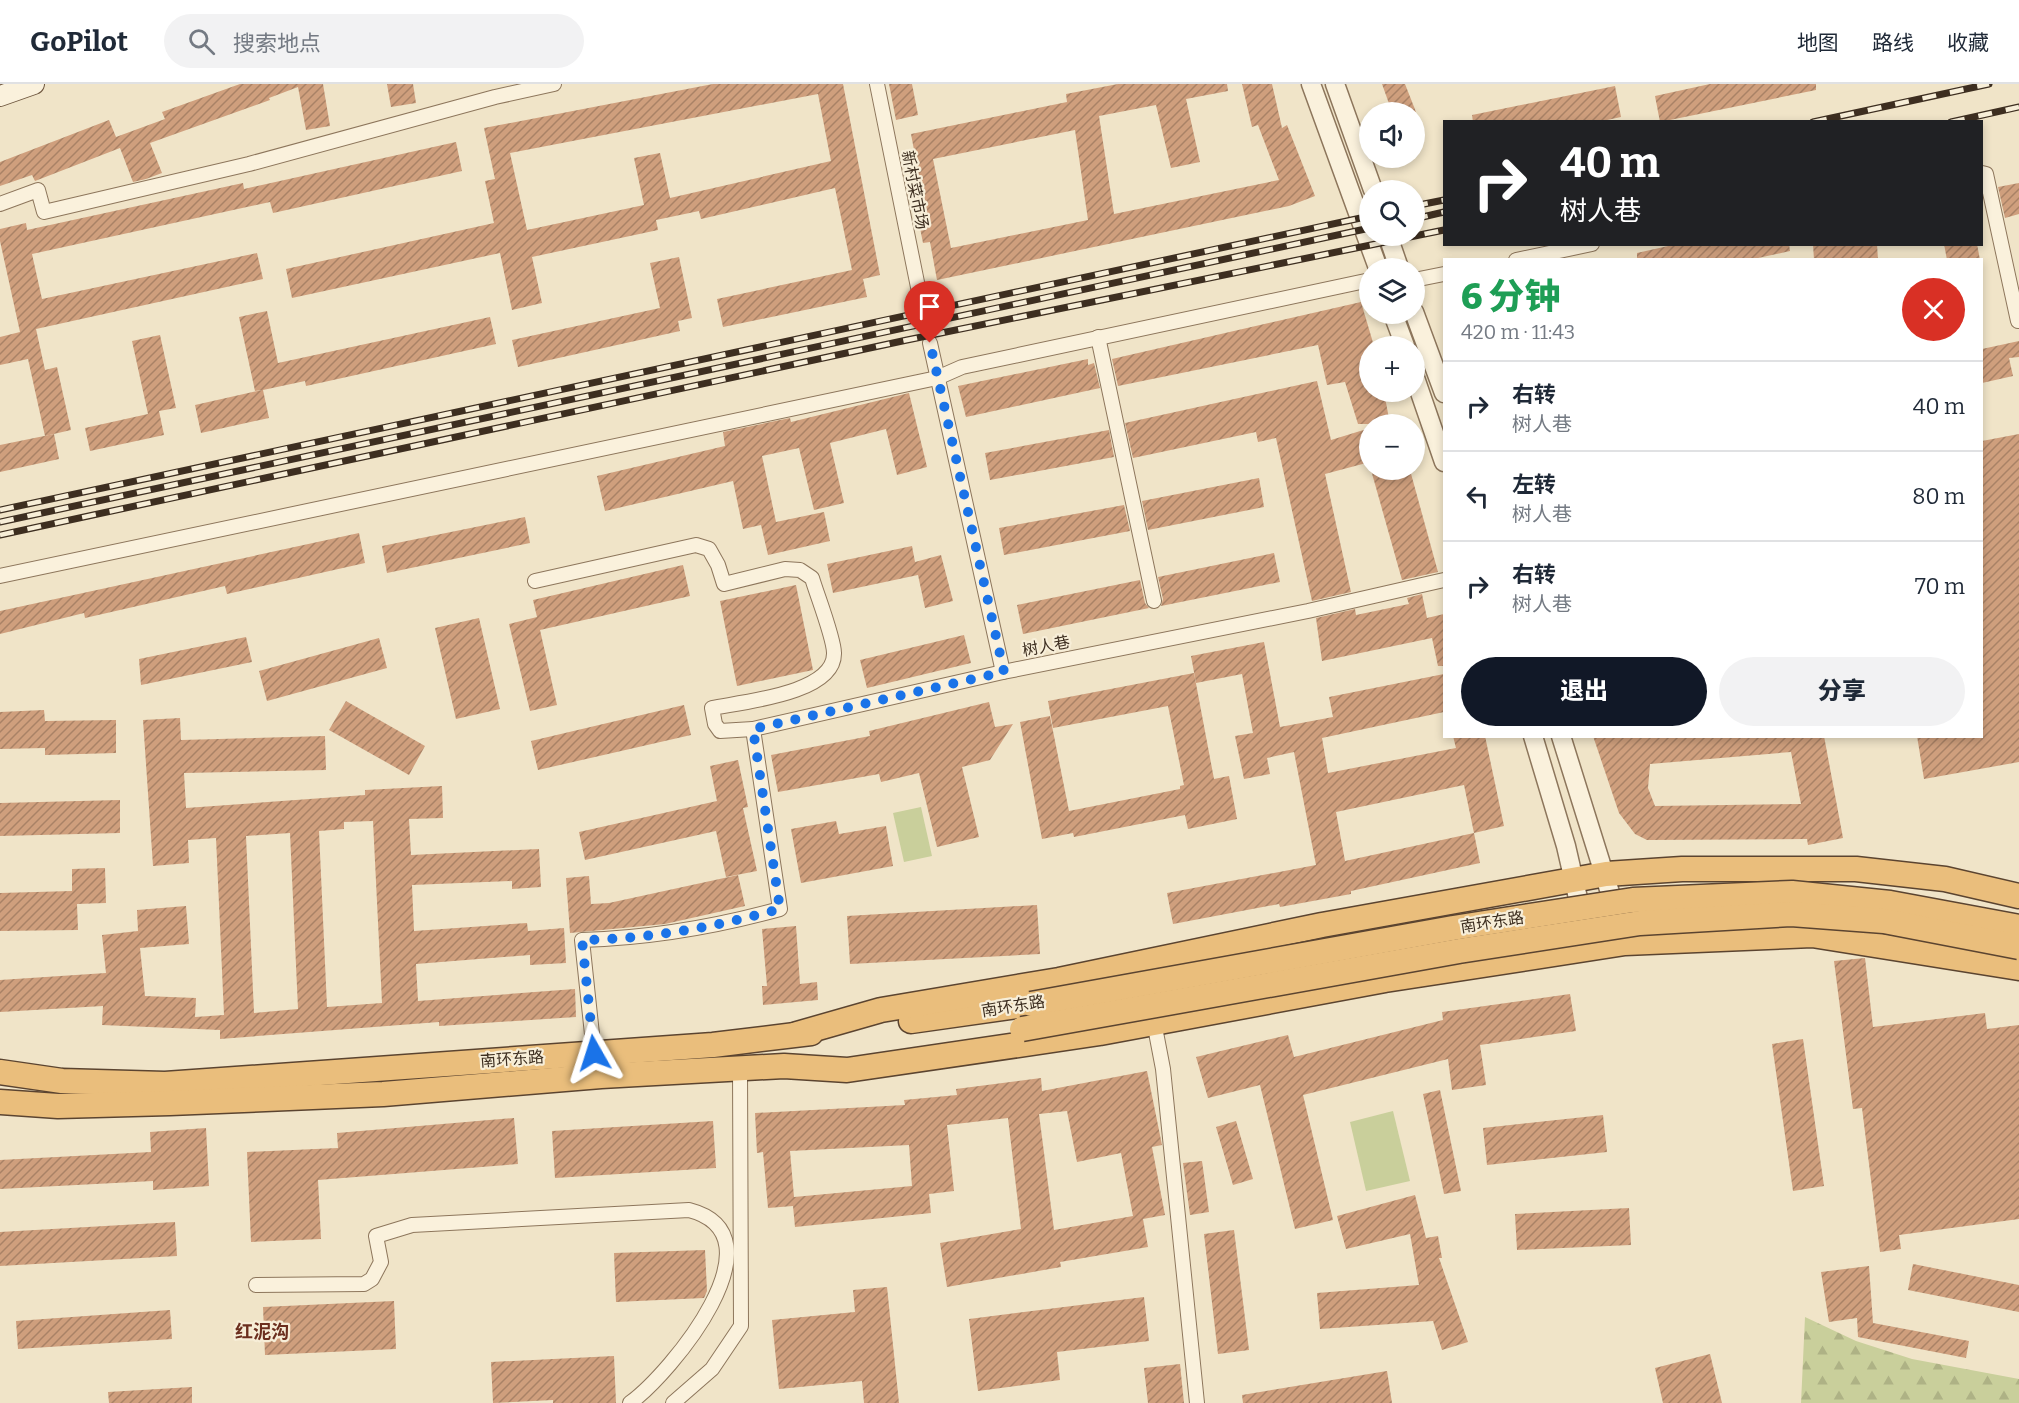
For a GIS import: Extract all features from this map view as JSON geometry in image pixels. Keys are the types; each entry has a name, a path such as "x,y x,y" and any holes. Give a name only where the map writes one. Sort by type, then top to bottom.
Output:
{"highway":[{"path":"797,1034 881,1010 1059,980 1322,925 1606,874 1682,869 1856,869 1945,879 2019,896"},
{"name":"南环东路","path":"0,1072 62,1081 165,1084 712,1045 1031,1004 1453,928 1633,900 1792,893 1890,903 2019,927"},
{"name":"南环东路","path":"0,1102 81,1105 383,1094 601,1076 784,1066 1022,1029 1460,951 1640,923 1791,914 1884,921 2019,948"},
{"name":"南环东路","path":"784,1066 847,1070 1008,1047 1385,980 1625,942 1812,935 2019,968"}],"main road":[{"path":"0,96 34,84"}],"street":[{"path":"0,204 38,190 44,212 249,164 495,97 554,84"},
{"name":"新村菜市场","path":"877,84 921,302"},
{"path":"1311,84 1374,258"},
{"path":"1335,84 1369,180"},
{"path":"1983,173 1986,174 2018,321"},
{"path":"1526,258 1582,246"},
{"path":"1425,278 1443,274"},
{"path":"0,576 937,378 962,367 1359,282"},
{"path":"1418,324 1443,390"},
{"path":"1098,337 1154,601"},
{"path":"930,343 1004,672"},
{"path":"1423,402 1443,459"},
{"name":"树人巷","path":"535,580 696,545 709,549 718,565 724,584 785,569 800,570 812,578 834,653 831,667 815,682 800,690 711,708 715,724 720,731 753,729 1004,672 1308,611 1443,580"},
{"path":"594,1053 582,940 627,939 684,931 726,924 780,909 753,729"},
{"path":"1534,738 1566,846 1589,948"},
{"path":"1562,738 1606,874 1625,942"},
{"path":"1154,1022 1163,1069 1197,1403"},
{"path":"673,1403 712,1369 741,1326 733,1253 740,1069"},
{"path":"256,1285 364,1284 372,1279 381,1262 376,1236 412,1225 689,1210 701,1213 716,1224 733,1253"},
{"path":"630,1403 682,1349 715,1299 733,1253"}],"green space":[{"path":"921,807 932,856 904,862 893,813"},
{"path":"1393,1111 1410,1181 1366,1191 1350,1122"},
{"path":"1805,1317 1856,1341 1912,1359 2019,1379 2019,1403 1801,1403"}],"building":[{"path":"240,84 323,84 330,126 306,130 298,87 269,98 270,100 150,143 162,173 146,179 133,182 120,148 35,181 32,175 0,186 0,162 109,120 116,137 165,119 162,112"},
{"path":"387,84 413,84 416,103 391,107"},
{"path":"713,84 843,84 880,275 863,279 867,297 723,327 717,299 852,270 835,188 701,219 699,211 656,220 658,230 532,257 542,303 512,310 500,253 292,298 286,269 494,223 485,181 495,179 484,128","holes":["818,94 831,161 670,198 660,153 634,158 644,205 527,230 510,153"]},
{"path":"889,84 912,84 918,115 896,120"},
{"path":"1118,84 1227,84 1228,91 1186,99 1200,162 1171,168 1156,105 1099,116 1114,214 1279,180 1258,125 1252,127 1242,84 1272,84 1282,128 1287,125 1315,196 1289,206 937,280 930,242 923,243 909,173 918,171 911,134 1067,102 1066,94","holes":["1075,130 1088,220 951,248 933,159"]},
{"path":"1382,84 1405,84 1412,102 1388,102"},
{"path":"1710,84 1816,84 1816,90 1670,120 1660,120 1655,96"},
{"path":"1615,86 1621,117 1607,120 1473,120 1472,115"},
{"path":"456,142 462,171 273,213 270,202 32,254 42,299 257,253 263,279 36,329 45,370 57,367 71,430 45,436 28,359 0,365 0,337 20,332 0,241 0,229 26,223 27,230 243,183 244,189"},
{"path":"2019,183 2019,214 2005,218 1998,187"},
{"path":"1668,246 1789,246 1790,251 1758,258 1637,258 1637,253"},
{"path":"1813,246 1877,246 1878,258 1814,258"},
{"path":"1944,246 1977,246 1980,258 1947,258"},
{"path":"679,257 692,318 678,321 680,331 518,367 512,340 660,308 650,263"},
{"path":"1359,302 1359,324 1368,324 1371,336 1359,336 1359,402 1386,402 1388,414 1359,414 1358,424 1345,382 1327,385 1318,345 1118,386 1112,359"},
{"path":"267,311 278,363 490,317 496,344 306,386 305,381 263,390 269,418 201,433 195,405 262,390 255,391 239,317"},
{"path":"160,335 176,408 159,411 164,435 90,451 85,428 148,414 132,341"},
{"path":"2019,341 2019,357 2009,358 2013,376 1983,383 1983,349"},
{"path":"1088,359 1088,365 1094,363 1100,388 966,417 958,386"},
{"path":"1317,381 1331,440 1359,431 1359,465 1325,474 1351,592 1312,601 1276,438 1258,442 1256,432 1133,458 1125,423"},
{"path":"909,393 927,467 897,475 886,429 830,443 844,503 814,510 799,448 762,456 776,522 824,512 830,541 768,555 761,525 743,529 733,481 605,511 597,476 725,446 723,432 790,418 791,422"},
{"path":"1109,430 1114,457 990,480 985,453"},
{"path":"54,434 59,459 0,472 0,445"},
{"path":"2019,434 2019,762 1924,779 1917,738 1983,738 1983,441"},
{"path":"1259,478 1264,507 1148,530 1142,501"},
{"path":"1374,480 1413,480 1438,572 1402,580"},
{"path":"1124,505 1130,531 1004,555 999,528"},
{"path":"525,517 530,543 387,573 382,546"},
{"path":"359,533 365,563 227,594 225,586 85,618 84,613 0,634 0,611"},
{"path":"912,546 915,562 941,555 953,601 925,608 918,575 833,593 827,564"},
{"path":"1274,553 1280,582 1161,606 1163,599 1158,577"},
{"path":"683,565 690,596 540,630 557,705 530,711 509,624 537,617 533,600"},
{"path":"1140,580 1145,603 1149,608 1023,634 1017,605"},
{"path":"796,585 813,670 737,686 720,601"},
{"path":"1422,594 1427,618 1443,614 1443,666 1438,666 1432,638 1322,661 1316,618 1355,609 1356,615 1409,604 1407,598"},
{"path":"479,618 500,709 456,719 435,628"},
{"path":"964,635 971,663 867,688 860,660"},
{"path":"246,637 252,662 141,685 139,659"},
{"path":"379,638 387,668 267,701 259,671"},
{"path":"1264,642 1280,727 1333,717 1329,697 1443,674 1443,712 1322,738 1328,773 1456,748 1454,738 1485,738 1504,826 1474,833 1480,863 1351,891 1351,894 1280,907 1279,904 1173,924 1167,893 1316,865 1294,752 1267,758 1270,774 1244,779 1235,736 1253,733 1242,674 1196,683 1191,656","holes":["1464,785 1474,833 1345,861 1336,812"]},
{"path":"1194,673 1214,779 1229,776 1237,819 1188,829 1185,815 1074,837 1073,833 1042,839 1020,722 1050,716 1069,811 1180,789 1180,786 1184,785 1168,706 1053,728 1048,701"},
{"path":"346,701 425,746 409,775 329,730"},
{"path":"989,702 995,727 1013,724 990,760 962,767 979,837 937,847 919,773 881,782 879,774 778,792 771,755 870,736 869,731"},
{"path":"684,705 691,735 538,770 531,741"},
{"path":"44,710 45,721 116,720 116,753 45,755 45,748 0,749 0,712"},
{"path":"180,718 181,740 325,736 326,770 184,773 186,808 365,795 365,790 442,786 443,818 409,819 411,855 539,849 541,887 512,889 512,881 412,885 414,931 527,923 528,931 564,928 566,963 530,965 530,955 416,964 418,1001 575,989 576,1017 439,1026 439,1022 220,1039 220,1030 102,1025 103,1006 0,1012 0,980 106,973 102,935 138,931 137,910 186,906 189,944 140,948 145,996 196,998 195,1017 224,1015 216,838 188,840 189,863 153,866 143,720","holes":["373,821 382,1003 327,1007 319,831 344,829 344,822","290,833 298,1009 254,1013 246,836"]},
{"path":"1594,738 1824,738 1843,838 1808,845 1807,839 1647,840 1635,834 1619,813","holes":["1791,752 1801,804 1655,806 1648,788 1650,764"]},
{"path":"738,760 748,807 743,808 757,871 726,877 716,831 585,860 579,832 717,801 710,766"},
{"path":"120,800 120,833 0,836 0,803"},
{"path":"836,821 839,834 886,826 893,866 801,883 791,829"},
{"path":"105,868 106,903 77,904 78,930 0,931 0,893 72,891 72,869"},
{"path":"738,875 745,906 665,924 570,933 566,878 589,876 591,904 609,903"},
{"path":"1037,905 1040,954 850,964 847,916"},
{"path":"796,926 800,984 817,982 818,1000 763,1005 762,986 767,986 762,929"},
{"path":"1865,958 1873,1027 1985,1013 1987,1029 2019,1025 2019,1219 1899,1235 1901,1249 1880,1252 1862,1108 1853,1109 1834,961"},
{"path":"1570,994 1576,1031 1480,1045 1486,1085 1452,1090 1448,1059 1303,1095 1333,1220 1295,1229 1260,1085 1208,1098 1196,1057 1288,1035 1294,1057 1443,1020 1442,1012"},
{"path":"1803,1039 1824,1186 1793,1191 1772,1044"},
{"path":"1147,1071 1162,1145 1152,1147 1165,1215 1143,1219 1148,1247 1060,1262 1061,1267 947,1287 940,1243 1021,1229 1008,1118 947,1125 954,1191 929,1194 931,1213 795,1227 793,1206 768,1208 763,1152 757,1153 755,1113 905,1105 904,1100 957,1095 956,1089 1041,1078 1042,1091","holes":["1067,1111 1077,1162 1121,1153 1133,1216 1054,1230 1039,1114","909,1145 912,1186 794,1197 790,1151"]},
{"path":"1440,1090 1461,1191 1444,1194 1423,1094"},
{"path":"1603,1115 1607,1152 1487,1165 1483,1128"},
{"path":"514,1118 518,1164 318,1180 321,1239 251,1242 247,1152 338,1148 337,1133"},
{"path":"713,1121 716,1168 555,1178 552,1131"},
{"path":"1236,1121 1253,1179 1233,1185 1216,1127"},
{"path":"206,1128 209,1186 153,1190 153,1181 0,1189 0,1160 151,1152 150,1132"},
{"path":"1202,1161 1209,1212 1190,1215 1183,1163"},
{"path":"1415,1195 1426,1238 1438,1236 1442,1258 1439,1258 1468,1342 1442,1350 1433,1321 1320,1329 1317,1293 1419,1285 1410,1234 1346,1249 1337,1216"},
{"path":"1629,1208 1631,1245 1517,1250 1515,1214"},
{"path":"175,1222 177,1256 0,1266 0,1232"},
{"path":"1234,1230 1249,1350 1218,1354 1204,1234"},
{"path":"705,1250 707,1291 704,1298 616,1302 614,1253"},
{"path":"1913,1264 2019,1285 2019,1312 1908,1290"},
{"path":"1869,1266 1873,1323 1969,1341 1966,1358 1858,1337 1857,1318 1829,1322 1821,1272"},
{"path":"887,1287 899,1403 864,1403 862,1381 779,1389 772,1320 855,1312 853,1290"},
{"path":"1144,1297 1149,1341 1057,1352 1060,1380 978,1391 969,1319"},
{"path":"394,1301 396,1349 265,1355 263,1307"},
{"path":"170,1310 172,1339 18,1349 16,1321"},
{"path":"1710,1354 1722,1403 1663,1403 1655,1368"},
{"path":"614,1356 616,1403 553,1403 553,1400 493,1403 491,1362"},
{"path":"1180,1364 1184,1403 1148,1403 1144,1368"},
{"path":"1387,1371 1392,1403 1243,1403 1242,1395"},
{"path":"192,1387 192,1403 109,1403 108,1392"}],"tunnel":[{"path":"921,302 930,343"}],"railway":[{"path":"1822,120 1989,84"},
{"path":"1960,120 2019,107"},
{"path":"1425,204 1443,200"},
{"path":"1425,216 1443,212"},
{"path":"0,510 1359,218"},
{"path":"0,522 1359,230"},
{"path":"0,535 907,340 1443,230"}],"district":[{"name":"红泥沟","path":"262,1332"}],"route":[{"path":"594,1053 582,940 627,939 673,933 726,924 780,909 753,729 1004,672 930,343"}]}
